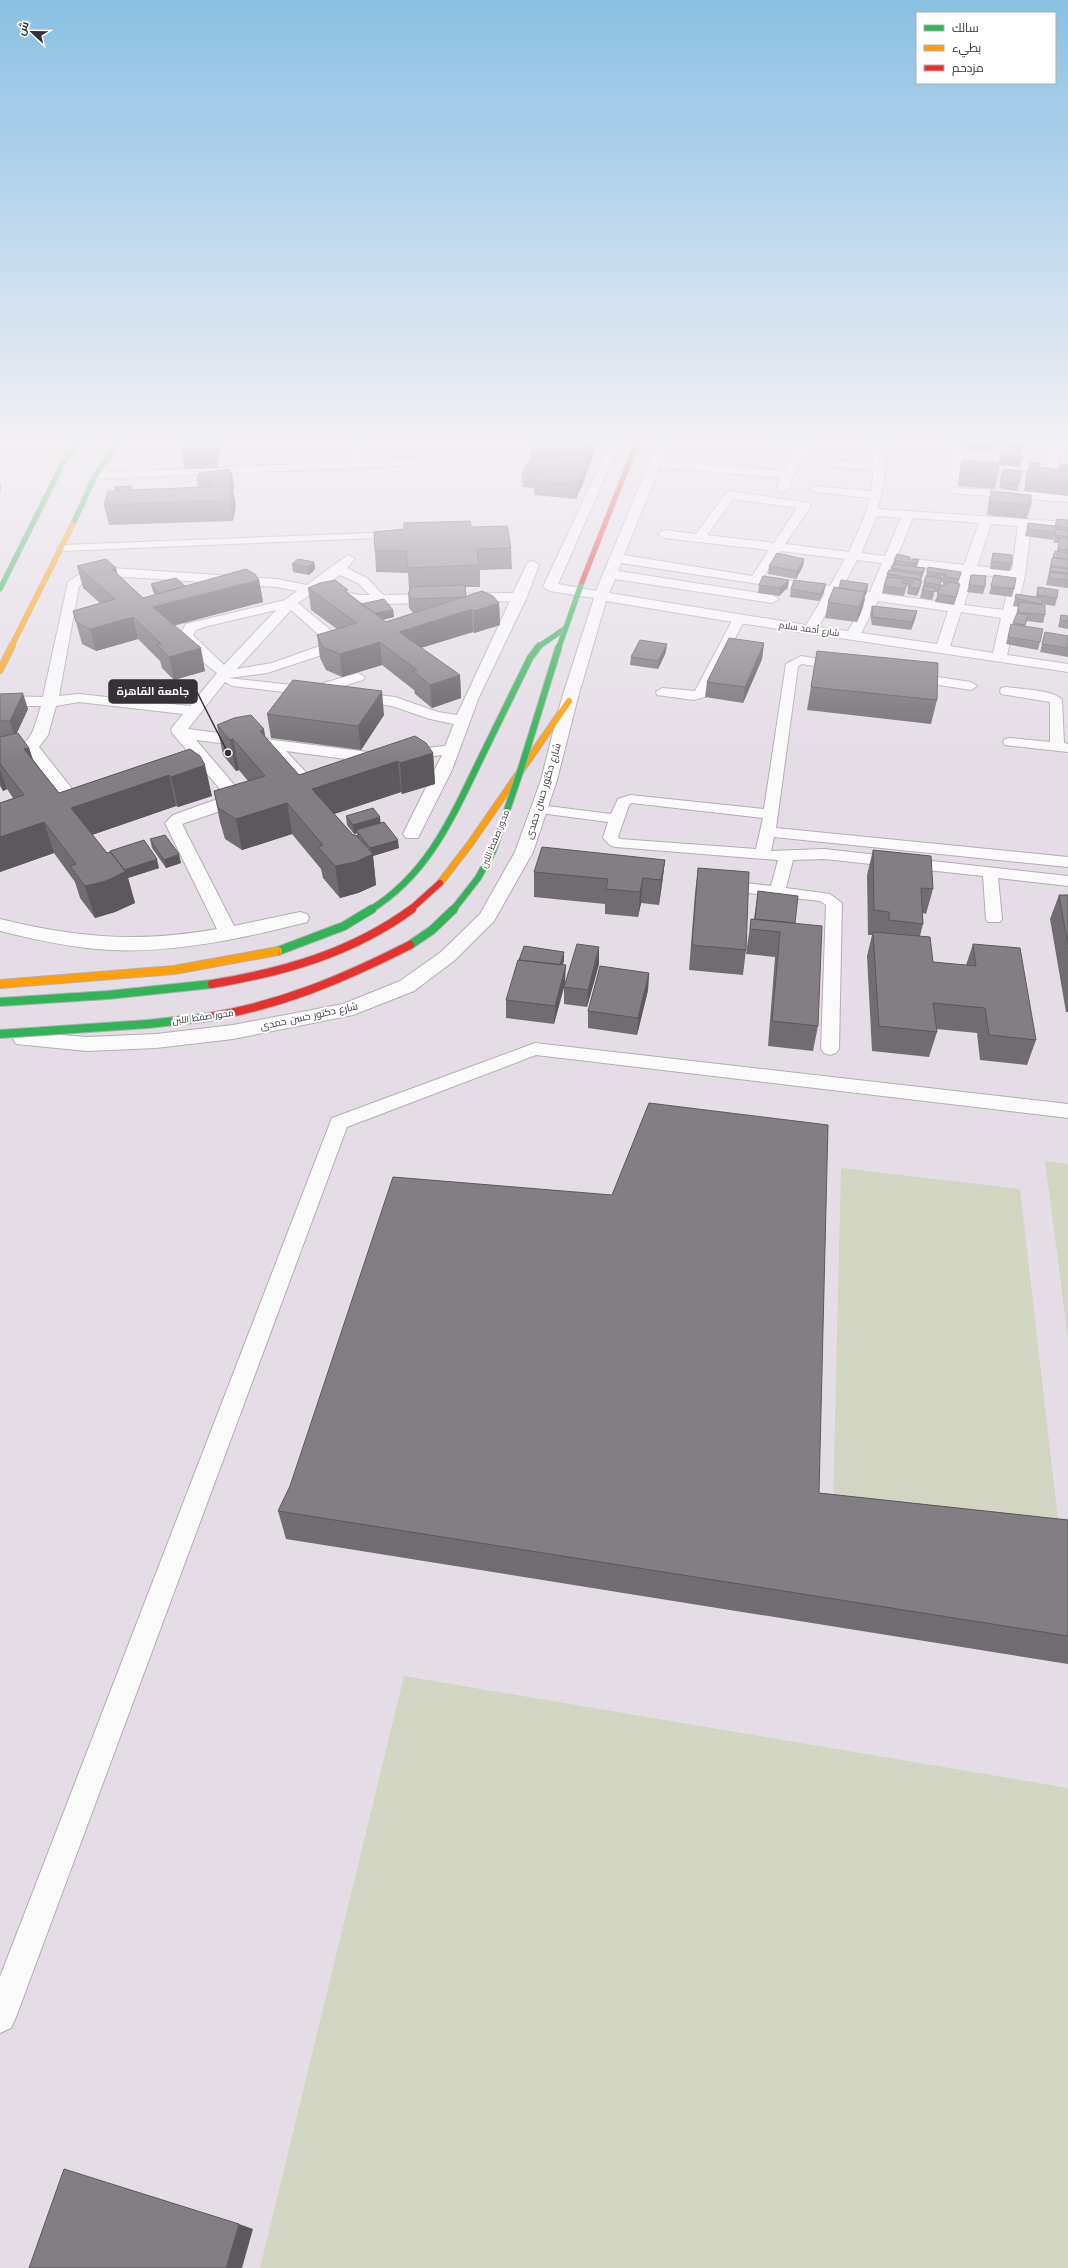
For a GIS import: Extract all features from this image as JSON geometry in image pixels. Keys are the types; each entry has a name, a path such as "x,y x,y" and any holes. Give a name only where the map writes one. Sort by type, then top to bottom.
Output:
{"main road":[{"path":"0,589 19,551"},
{"path":"0,670 61,551"},
{"name":"محور صفط اللبن","path":"0,1034 148,1024 221,1016 287,1001 354,974 413,943 436,927 472,887 485,866 520,775 563,630 594,551"},
{"path":"0,984 173,971 237,960 290,948 332,933 369,913 402,886 428,858 448,825 530,658 539,646 563,630"},
{"path":"0,1002 125,994 220,984 279,970 320,957 370,936 402,917 448,873 569,701"}],"street":[{"name":"شارع أحمد سلام","path":"565,551 549,585 550,587 739,619 1068,668"},
{"name":"شارع دكتور حسن حمدى","path":"0,1037 87,1044 156,1041 233,1032 338,1011 388,995 407,986 448,956 487,917 524,852 540,809 569,701 601,596 619,551"},
{"path":"755,580 774,551"},
{"path":"810,551 1018,575"},
{"path":"810,629 856,551"},
{"path":"852,636 874,596 894,551"},
{"path":"942,649 975,551"},
{"path":"999,658 1018,575 1021,551"},
{"path":"616,558 755,580 1009,614"},
{"path":"175,727 192,712 222,676 289,604 344,564 376,592 379,600"},
{"path":"412,834 444,770 463,721 467,694 520,597 533,565"},
{"path":"0,763 31,747 40,736 50,702 73,585 83,577 112,572 277,583 341,597 379,600 520,597"},
{"path":"609,574 772,599"},
{"path":"222,676 253,672 329,648 335,644 334,640 302,612 289,604 199,624 187,631 186,635 222,676 312,691 384,700 434,716 463,721"},
{"path":"312,691 358,677"},
{"path":"0,701 50,702 79,698 192,712"},
{"path":"50,702 68,711 114,717"},
{"path":"175,727 269,743 377,757 451,750"},
{"path":"175,727 204,769 234,794 234,798 229,802 178,819 173,825 228,932"},
{"path":"269,743 310,785"},
{"path":"31,747 72,799 90,802 105,799"},
{"path":"0,925 68,940 112,944 151,943 228,932 300,918"}],"lane":[{"path":"662,692 694,696 700,694 739,619"},
{"path":"763,854 771,814 792,664 801,660 855,668"},
{"path":"902,675 971,686"},
{"path":"1006,691 1054,699 1058,702 1063,722 1063,747 1010,742"},
{"path":"613,842 610,838 623,802 630,799 771,814"},
{"path":"540,809 617,819"},
{"path":"768,832 1068,862"},
{"path":"613,842 787,856 824,854 1068,881"},
{"path":"604,855 613,842"},
{"path":"777,892 787,856"},
{"path":"990,872 994,919"},
{"path":"707,883 824,897 832,900 835,906 830,1049"},
{"path":"0,2017 339,1123 535,1050 1068,1112"}],"green space":[{"path":"1045,1161 1068,1164 1068,1338"},
{"path":"841,1168 1020,1189 1059,1528 833,1502"},
{"path":"404,1676 1068,1788 1068,2268 260,2268"}],"building":[{"path":"375,551 477,551 479,565 408,568 406,551"},
{"path":"1055,551 1068,553 1068,559 1053,557"},
{"path":"777,553 804,559 797,571 769,566"},
{"path":"993,553 1012,555 1012,564 992,561"},
{"path":"897,554 910,557 909,560 919,559 917,564 894,560"},
{"path":"1052,558 1068,560 1068,568 1051,566"},
{"path":"106,559 116,568 112,569 143,598 246,569 255,574 259,580 153,607 201,648 169,657 157,645 161,644 133,617 90,629 76,622 73,611 115,599 77,566"},
{"path":"298,559 314,562 308,567 292,564"},
{"path":"893,564 925,568 923,573 891,568"},
{"path":"928,567 961,572 959,579 945,577 945,574 927,572"},
{"path":"1051,567 1068,569 1068,573 1051,571"},
{"path":"889,570 922,575 920,579 887,574"},
{"path":"1050,572 1068,575 1068,580 1049,578"},
{"path":"971,575 986,576 985,587 969,585"},
{"path":"994,575 1016,578 1014,589 991,586"},
{"path":"763,576 789,580 780,588 759,585"},
{"path":"926,576 942,579 940,585 924,582"},
{"path":"887,577 904,579 902,583 907,584 905,589 884,586"},
{"path":"176,578 185,586 160,593 151,584"},
{"path":"914,579 922,581 918,589 908,586 912,584"},
{"path":"335,580 348,590 345,591 386,622 482,591 493,596 499,603 474,611 472,609 399,632 460,675 430,685 413,671 417,670 380,642 340,654 323,647 317,635 357,623 308,588 320,583"},
{"path":"794,580 826,584 820,594 791,589"},
{"path":"841,580 868,584 864,592 839,588"},
{"path":"948,582 960,584 956,597 937,594 941,585 946,586"},
{"path":"465,585 466,597 412,599 408,593 412,587"},
{"path":"924,586 935,588 934,592 922,590"},
{"path":"834,587 865,592 859,607 828,602"},
{"path":"1038,587 1058,590 1057,598 1037,595"},
{"path":"1016,594 1043,598 1041,604 1015,598"},
{"path":"384,599 393,610 374,613 361,604"},
{"path":"1019,602 1045,605 1045,615 1018,612"},
{"path":"872,606 917,611 912,622 873,617"},
{"path":"1017,613 1028,615 1025,625 1013,623"},
{"path":"1061,615 1068,616 1068,621 1060,620"},
{"path":"1011,624 1043,629 1040,642 1008,637"},
{"path":"1045,632 1068,636 1068,648 1042,644"},
{"path":"729,638 764,643 745,687 707,682"},
{"path":"640,640 667,644 658,661 631,657"},
{"path":"817,651 938,663 937,700 811,687"},
{"path":"293,680 382,691 358,726 267,714"},
{"path":"23,693 10,721 0,721 0,694"},
{"path":"251,715 264,729 260,731 299,775 415,736 426,743 433,753 400,763 398,761 312,789 353,835 356,835 373,854 355,862 335,866 318,847 323,845 287,803 236,819 218,808 214,791 265,776 233,739 230,740 217,725 234,718"},
{"path":"18,733 29,748 24,749 59,793 190,749 200,756 205,765 171,777 169,775 71,808 107,853 110,852 126,871 106,881 85,886 70,866 76,864 44,822 0,837 0,803 24,795 0,764 0,737"},
{"path":"373,808 380,817 353,825 346,816"},
{"path":"384,822 398,840 370,848 356,830"},
{"path":"165,835 179,854 164,860 150,839"},
{"path":"144,840 157,859 124,870 110,851"},
{"path":"542,847 665,860 661,880 643,878 640,892 606,889 608,879 534,872"},
{"path":"873,850 931,856 933,889 921,888 923,924 889,920 889,912 874,910"},
{"path":"698,868 749,872 746,950 692,945"},
{"path":"758,891 798,896 795,923 755,919"},
{"path":"1059,895 1068,895 1068,945"},
{"path":"751,919 822,926 818,1026 772,1021 780,932 750,929"},
{"path":"873,932 930,937 933,962 976,966 973,944 1020,948 1036,1040 989,1035 985,1008 933,1003 937,1032 879,1026"},
{"path":"577,944 599,947 588,990 564,987"},
{"path":"524,946 564,952 560,965 519,960"},
{"path":"518,960 566,965 555,1006 506,1000"},
{"path":"600,966 649,973 638,1018 588,1011"},
{"path":"649,1103 828,1125 819,1493 1068,1520 1068,1636 278,1511 290,1486 393,1177 612,1195"},
{"path":"64,2169 239,2224 226,2268 29,2268"}],"traffic: fast":[{"path":"0,589 19,551"},
{"path":"410,945 432,930 452,911 478,878 489,859 520,772 563,636 582,582"},
{"path":"278,951 344,926 391,897 428,857 452,817 530,658 539,646 563,630"},
{"path":"0,1002 108,995 212,984"},
{"path":"0,1034 148,1024 202,1018"}],"traffic: slow":[{"path":"0,670 60,551"},
{"path":"440,883 470,844 569,701"},
{"path":"0,984 105,977 174,970 209,965 278,951"}],"traffic: jam":[{"path":"582,582 594,551"},
{"path":"212,984 274,972 305,964 335,953 392,923 417,905 440,883"},
{"path":"202,1018 230,1014 284,1001 360,970 410,945"}],"place":[{"name":"جامعة القاهرة","path":"228,753"}]}
